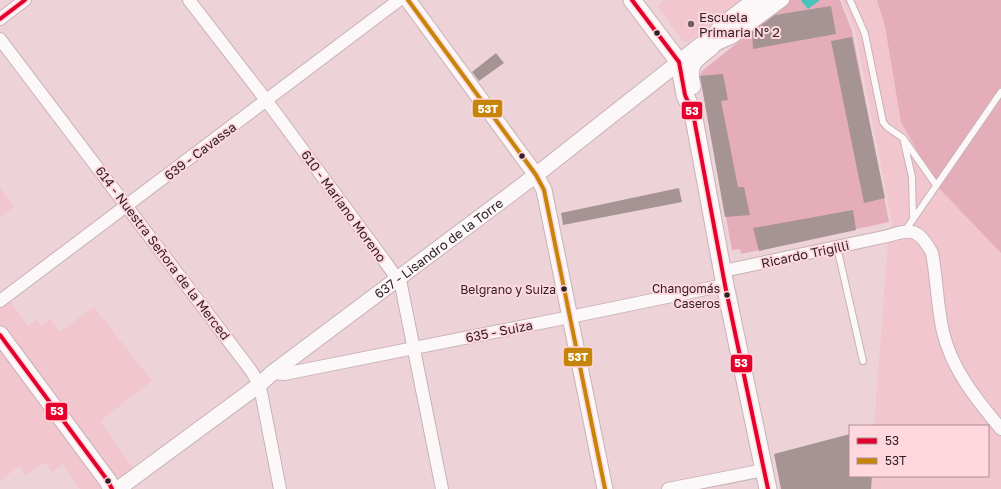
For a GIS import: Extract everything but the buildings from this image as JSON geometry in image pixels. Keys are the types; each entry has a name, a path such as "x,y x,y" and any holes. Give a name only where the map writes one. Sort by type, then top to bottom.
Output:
{"main road":[{"path":"632,0 679,62 686,95 693,112"},
{"path":"710,43 695,59 690,67 693,93 693,112 724,278 768,489"},
{"path":"0,335 108,481 112,489"}],"street":[{"path":"0,19 25,0"},
{"name":"610 - Mariano Moreno","path":"189,0 266,100 401,286 442,489"},
{"name":"639 - Cavassa","path":"0,301 399,0"},
{"path":"408,0 536,175 544,190 605,489"},
{"name":"637 - Lisandro de la Torre","path":"710,43 722,23 752,0"},
{"path":"710,43 768,0"},
{"name":"637 - Lisandro de la Torre","path":"118,489 259,385 272,373 536,175 679,62 710,43 733,37 783,0"},
{"name":"614 - Nuestra Señora de la Merced","path":"0,39 252,372 259,385 262,397 280,489"},
{"path":"905,231 916,233 928,246 932,253 943,332 948,350 956,368 969,389 1001,429"},
{"name":"Ricardo Trigilli","path":"724,278 837,247 905,231"},
{"name":"635 - Suiza","path":"272,373 284,374 570,317 724,278"},
{"path":"668,489 764,470"}],"lane":[{"path":"850,0 865,34 883,122 887,127 903,138 936,185"},
{"path":"905,231 1001,92"},
{"path":"903,138 912,177 913,218"},
{"path":"837,247 863,361"}],"shaded area":[{"name":"Escuela Primaria N° 2","path":"665,0 743,0 688,42 683,41 657,6"},
{"path":"791,0 840,0 852,31 889,222 741,254 740,249 732,250 700,76 702,71"},
{"path":"842,0 1001,0 1001,489 871,489 872,477 989,477 989,425 874,425 888,236 892,224 855,30"},
{"path":"877,0 1001,0 1001,253 936,185 901,122 885,26"},
{"path":"0,188 14,207 0,217"},
{"path":"10,300 28,326 36,320 41,326 50,319 60,332 94,307 152,381 100,421 133,468 121,478 114,477 0,327 0,307"},
{"path":"0,348 98,479 102,489 80,489 63,464 52,472 45,462 26,476 19,466 0,481"}],"water":[{"path":"820,0 808,9 801,1"}],"transit line":[{"name":"53","path":"0,19 25,0"},
{"name":"53T","path":"408,0 536,175 544,190 605,489"},
{"name":"53","path":"632,0 679,62 685,95 693,113 725,285 768,489"},
{"name":"53","path":"0,335 108,481 112,489"}],"place":[{"name":"Escuela Primaria N° 2","path":"691,24"},
{"name":"Belgrano y Suiza","path":"564,289"},
{"name":"Changomás Caseros","path":"727,295"}]}
